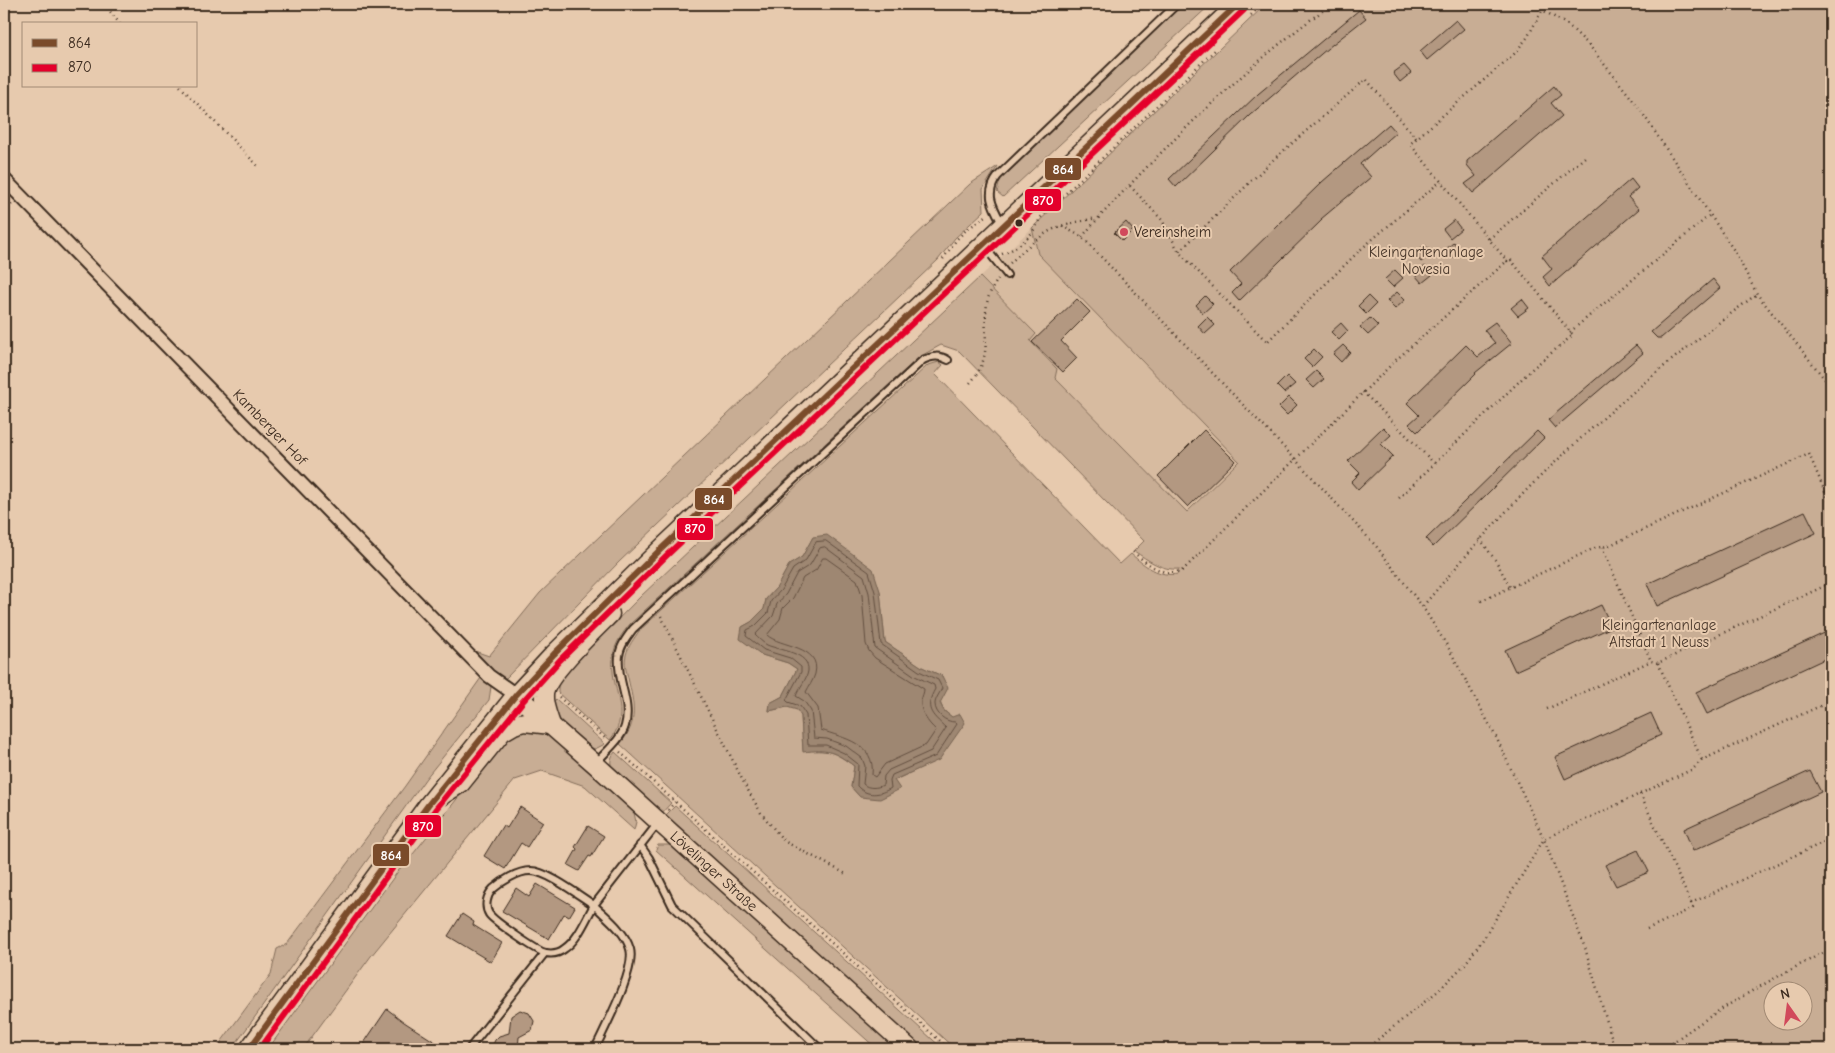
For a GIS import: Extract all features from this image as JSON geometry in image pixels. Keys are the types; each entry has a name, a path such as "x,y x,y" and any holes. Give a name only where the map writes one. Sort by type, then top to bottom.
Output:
{"main road":[{"path":"249,1049 428,805 516,695 601,607 660,550 988,251 1004,226 1243,11"},
{"path":"428,805 461,783 502,732 514,724 549,717 544,695 547,683 655,569 660,550"},
{"name":"Lövelinger Straße","path":"516,695 549,717 595,764 910,1049"}],"street":[{"name":"Kamberger Hof","path":"4,179 490,676 516,695"}],"lane":[{"path":"1004,226 995,210 990,195 992,183 1177,4"},
{"path":"988,251 1005,272"},
{"path":"595,764 622,732 627,702 619,668 619,655 633,629 923,360 933,356 943,357 948,360"},
{"path":"595,1049 627,977 632,961 630,948 622,933 594,905 541,872 529,870 500,883 490,892 486,904 489,914 535,948 545,953 556,953 565,949 594,905 659,822"},
{"path":"640,845 649,858 672,905 820,1049"},
{"path":"469,1049 545,953"}],"path":[{"path":"104,4 118,22"},
{"path":"1243,11 1263,4"},
{"path":"1082,238 1098,218 1186,127 1249,70 1332,4"},
{"path":"1532,4 1568,25 1588,44 1637,105 1735,252 1758,294 1831,387"},
{"path":"1507,261 1410,144 1514,54 1527,38 1543,9"},
{"path":"988,251 1015,249 1035,231 1040,218 1220,45"},
{"path":"1179,252 1274,159 1366,79 1416,138"},
{"path":"182,88 258,166"},
{"path":"1489,239 1585,158"},
{"path":"1130,185 1162,220 1179,252 1267,342 1360,250 1441,181"},
{"path":"1570,332 1710,215"},
{"path":"970,383 980,372 985,359 987,303 992,289 1005,272 1032,242 1049,231 1098,218"},
{"path":"1062,226 1082,238 1296,459 1376,546 1422,606 1448,647 1496,737 1544,839 1585,948 1615,1049"},
{"path":"1133,552 1165,573 1175,574 1183,570 1363,392 1440,320 1510,259 1573,335 1533,368 1399,498"},
{"path":"1422,606 1480,539 1547,470 1699,338 1758,294"},
{"path":"1363,392 1434,464"},
{"path":"1481,601 1595,548 1608,546 1809,454 1831,506"},
{"path":"1480,539 1496,561 1510,587"},
{"path":"1602,547 1651,661"},
{"path":"1547,709 1651,661 1658,663 1830,583 1831,590"},
{"path":"656,608 744,783 762,813 784,841 846,874"},
{"path":"1658,663 1702,760"},
{"path":"549,717 555,697 560,697 949,1049"},
{"path":"1366,1049 1438,991 1465,964 1484,938 1544,839 1693,769 1702,760 1831,701"},
{"path":"1640,794 1693,908 1647,929"},
{"path":"1691,903 1831,839"},
{"path":"1664,1049 1736,1000 1781,974 1831,949"}],"shaded area":[{"path":"1032,228 1038,254 1239,461 1186,512 1055,378 1056,369 1029,340 1036,334 980,277"}],"green space":[{"path":"1181,4 1211,4 1003,197 997,192 1000,180"},
{"path":"1266,4 1827,4 1831,9 1831,1049 955,1049 620,744 630,728 633,713 625,658 639,631 928,365 939,362 943,365 935,374 1120,564 1131,554 1158,572 1178,574 1179,569 1161,567 1134,551 1144,541 959,351 941,345 919,357 630,624 619,640 614,653 613,669 619,699 620,719 617,730 610,740 558,693 558,680 641,596 980,277 1036,334 1030,341 1057,369 1055,378 1187,512 1239,461 1038,254 1032,228","holes":["813,537 880,591 885,642 922,667 942,676 941,704 952,717 939,759 860,797 851,787 854,766 830,752 819,750 803,751 801,716 797,709 787,707 769,711 770,703 783,696 797,669 788,663 762,655 742,627 751,622 764,609 766,599 777,587 789,565 802,557"]},
{"path":"998,166 983,189 984,211 955,238 938,260 619,562 506,678 498,677 469,649 489,656 540,593 970,184"},
{"path":"483,675 491,687 489,700 426,778 232,1049 216,1049 271,974 277,949 287,944 405,786"},
{"path":"556,699 605,744 595,749 585,746 556,719 550,706"},
{"path":"514,731 543,731 548,735 633,808 636,822 634,830 585,786 542,771 515,780 371,956 303,1049 268,1049 407,859 508,735"},
{"path":"615,752 671,803 660,815 614,773 611,762"},
{"path":"675,806 943,1049 919,1049 663,818"},
{"path":"658,845 671,845 680,850 900,1049 877,1049 656,850"}],"water":[{"path":"827,535 873,569 880,591 885,642 922,667 942,676 948,688 940,703 944,711 952,717 960,714 965,723 939,760 894,780 900,789 880,799 860,797 851,787 854,766 841,757 825,751 803,752 801,716 797,710 787,707 769,711 770,703 783,696 797,669 788,663 762,655 740,639 742,627 751,622 764,609 766,599 777,587 789,565 802,557 813,537"}],"building":[{"path":"1359,10 1366,18 1250,115 1176,187 1169,179 1258,94"},
{"path":"1456,20 1464,29 1427,60 1420,51"},
{"path":"1404,65 1411,73 1400,82 1393,73"},
{"path":"1554,86 1561,95 1551,103 1562,116 1473,193 1465,184 1476,176 1467,165 1467,161"},
{"path":"1389,124 1396,132 1360,164 1371,177 1321,219 1239,301 1232,293 1241,284 1230,272 1322,182"},
{"path":"1631,179 1638,188 1628,197 1639,209 1550,286 1543,277 1552,269 1542,256"},
{"path":"1454,220 1461,229 1450,238 1443,229"},
{"name":"Vereinsheim","path":"1126,222 1133,230 1122,241 1114,233"},
{"path":"1454,242 1461,251 1451,259 1444,251"},
{"path":"1425,245 1432,253 1421,262 1414,253"},
{"path":"1425,266 1432,275 1422,283 1415,275"},
{"path":"1395,270 1403,278 1393,287 1385,279"},
{"path":"1713,279 1720,288 1661,338 1657,338 1651,332"},
{"path":"1397,292 1405,300 1395,309 1387,301"},
{"path":"1205,296 1213,304 1203,313 1196,305"},
{"path":"1368,296 1376,304 1366,314 1358,306"},
{"path":"1077,299 1090,312 1061,341 1077,358 1063,372 1032,342"},
{"path":"1522,299 1529,308 1518,316 1511,308"},
{"path":"1207,317 1215,325 1205,334 1198,326"},
{"path":"1370,318 1378,326 1368,335 1360,327"},
{"path":"1495,322 1512,343 1475,373 1417,432 1409,424 1419,415 1407,403 1466,345 1478,357 1495,343 1484,330"},
{"path":"1341,323 1348,331 1339,340 1331,332"},
{"path":"1343,345 1350,352 1341,362 1333,354"},
{"path":"1636,345 1643,353 1555,428 1548,420"},
{"path":"1314,349 1322,357 1312,367 1304,359"},
{"path":"1316,371 1324,379 1314,388 1306,380"},
{"path":"1287,376 1295,384 1284,393 1277,386"},
{"path":"1289,397 1297,405 1287,415 1279,407"},
{"path":"1383,427 1391,435 1381,444 1393,456 1358,490 1351,482 1360,473 1348,461"},
{"path":"1204,430 1235,461 1188,507 1158,476"},
{"path":"1537,431 1544,438 1433,547 1426,539"},
{"path":"1805,511 1816,533 1657,606 1647,584"},
{"path":"1601,605 1612,627 1515,671 1505,650"},
{"path":"1831,630 1831,656 1707,714 1696,692"},
{"path":"1651,713 1661,735 1565,779 1555,757"},
{"path":"1810,771 1821,792 1693,851 1684,829"},
{"path":"520,807 543,822 527,847 521,843 505,869 484,856 503,825 507,828"},
{"path":"588,826 604,836 591,857 589,856 579,871 568,865 577,849 575,847"},
{"path":"1638,850 1649,872 1616,886 1605,865"},
{"path":"537,884 575,907 569,917 564,914 549,939 502,911 516,888 529,897"},
{"path":"462,914 474,922 473,925 502,943 491,962 448,936"},
{"path":"387,1009 446,1049 373,1049 364,1043"},
{"path":"520,1010 529,1013 534,1021 532,1030 519,1037 518,1049 491,1049 499,1036 509,1033 511,1016"}],"transit line":[{"name":"864","path":"249,1049 428,805 516,695 554,654 660,550 1238,4"},
{"name":"870","path":"260,1049 435,810 523,701 560,660 666,556 1244,10"}],"place":[{"name":"Vereinsheim","path":"1124,232"}],"park label":[{"name":"Kleingartenanlage Novesia","path":"1426,260"},
{"name":"Kleingartenanlage Altstadt 1 Neuss","path":"1659,634"}]}
